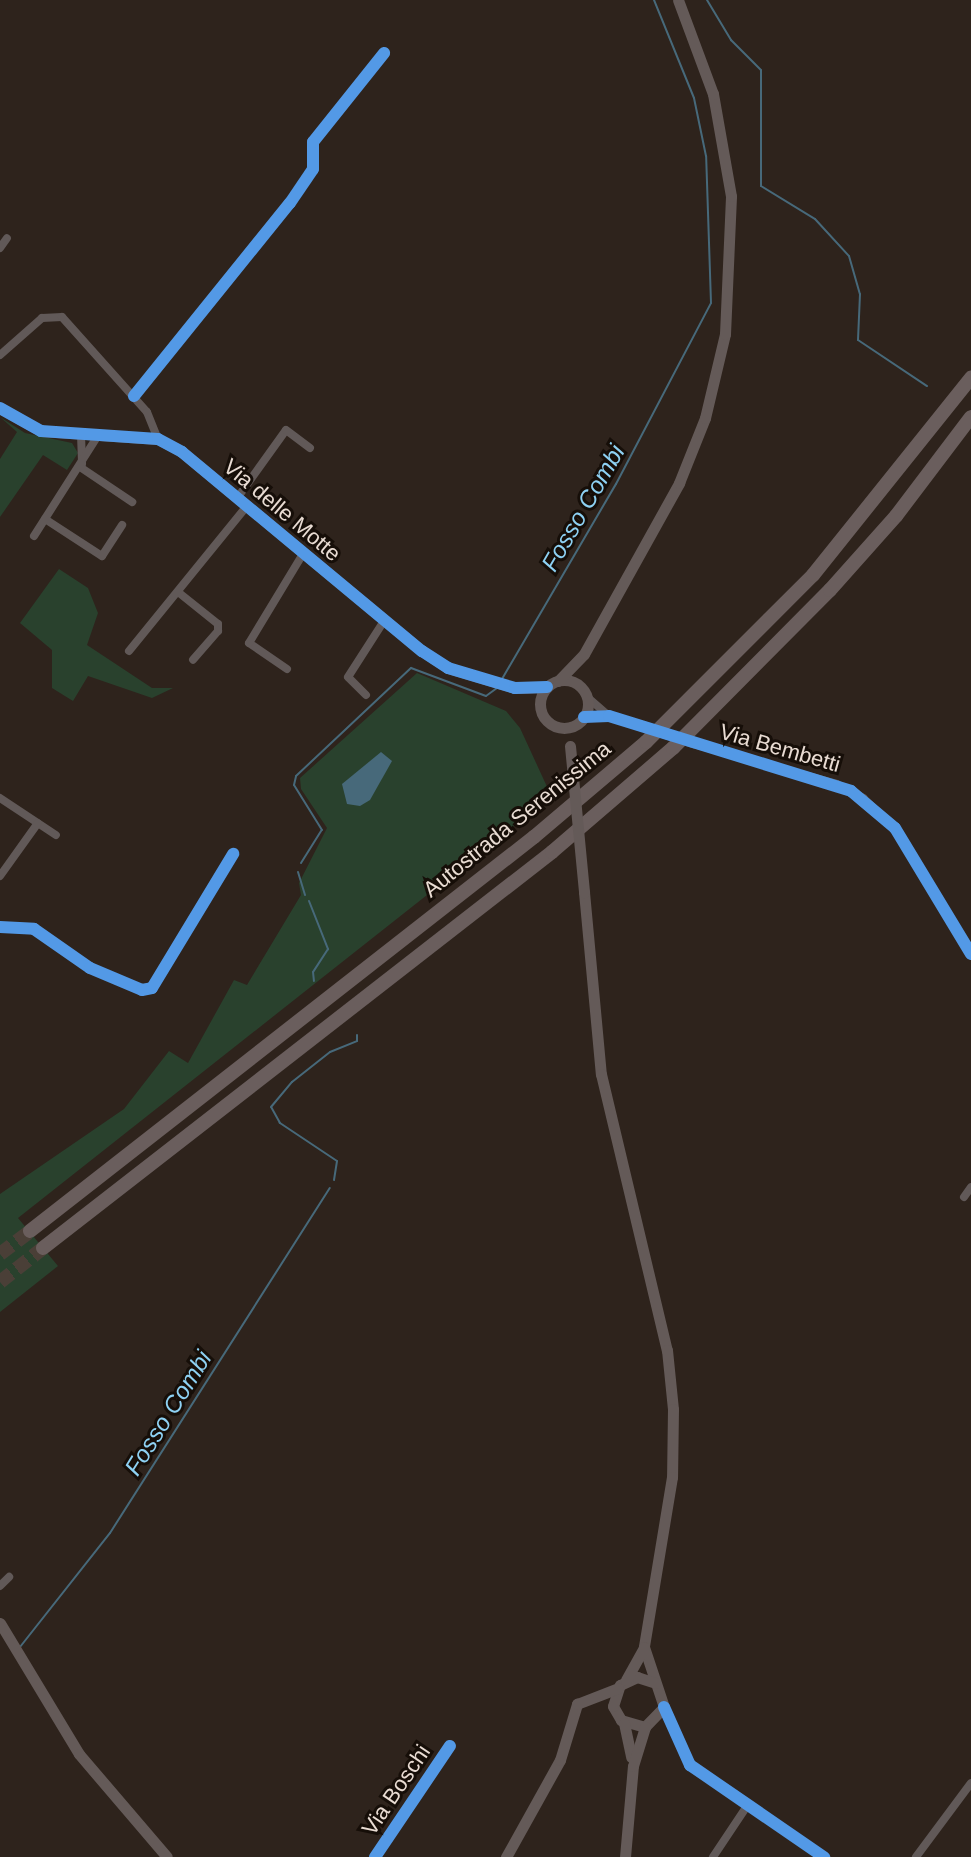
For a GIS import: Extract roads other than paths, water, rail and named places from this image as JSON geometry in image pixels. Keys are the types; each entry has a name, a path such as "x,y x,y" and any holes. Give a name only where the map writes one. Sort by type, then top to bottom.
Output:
{"highway":[{"name":"Autostrada Serenissima","path":"30,1231 534,837 646,742 813,575 971,378"},
{"name":"Autostrada Serenissima","path":"43,1248 552,852 673,748 830,590 971,417"}],"main road":[{"path":"540,704 553,684 584,654 679,483 705,418 725,334 733,248 729,183 713,94 678,0"},
{"path":"0,408 41,431 158,439"},
{"name":"Via delle Motte","path":"158,439 242,502 384,621 448,668 521,690"},
{"path":"584,654 585,693 580,720 570,746 601,1074 667,1350 673,1409 672,1477 644,1647 613,1706"},
{"path":"521,690 571,681 585,693"},
{"path":"521,690 540,704 544,717 558,727 570,746"},
{"path":"558,727 580,720"},
{"path":"0,1623 79,1754 167,1857"},
{"path":"625,1857 633,1766 648,1726 664,1707 644,1647"},
{"path":"506,1857 560,1760 574,1710 592,1695 641,1677 655,1683"},
{"path":"592,1695 613,1706 624,1723 633,1766"},
{"path":"624,1723 648,1726"}],"street":[{"path":"134,396 284,212 313,169 313,142 384,53"},
{"path":"0,248 7,238"},
{"name":"Via delle Motte","path":"0,355 42,318 62,317 147,412 158,439"},
{"path":"129,651 178,592 242,502 286,430 310,448"},
{"path":"81,434 81,466"},
{"path":"34,536 99,434"},
{"path":"81,466 132,502"},
{"path":"45,519 102,556 122,525"},
{"path":"287,669 249,643 303,554"},
{"path":"178,592 218,624 218,631 193,660"},
{"path":"366,695 348,677 384,621"},
{"path":"585,693 609,716"},
{"path":"580,720 609,716"},
{"name":"Via Bembetti","path":"609,716 693,744 825,780 863,798 895,828 971,954"},
{"path":"0,798 56,835"},
{"path":"0,876 38,823"},
{"path":"0,927 34,929 90,968 142,990 152,988 233,854"},
{"path":"964,1197 971,1187"},
{"path":"0,1586 9,1577"},
{"path":"664,1707 690,1765 824,1857"},
{"path":"648,1726 664,1724 676,1734"},
{"name":"Via Boschi","path":"375,1857 450,1746"},
{"path":"916,1857 971,1783"},
{"path":"713,1857 747,1806"}],"water":[{"path":"381,752 392,761 370,800 360,806 347,804 342,784"}],"waterway":[{"name":"Fosso Combi","path":"502,679 616,484 711,303 706,156 694,98 654,0"},
{"path":"707,0 731,40 761,70 761,186 815,219 849,256 860,294 858,340 927,386"},
{"name":"Fosso Combi","path":"301,863 322,830 294,785 296,776 411,668 486,696 497,688"},
{"name":"Fosso Combi","path":"298,872 305,895"},
{"name":"Fosso Combi","path":"309,901 328,949 313,972 314,981"},
{"name":"Fosso Combi","path":"334,1180 337,1161 280,1123 271,1107 292,1082 330,1052 357,1041 357,1035"},
{"name":"Fosso Combi","path":"20,1647 110,1533 330,1188"}],"tunnel":[{"path":"0,1254 30,1231"},
{"path":"0,1282 43,1248"}]}
